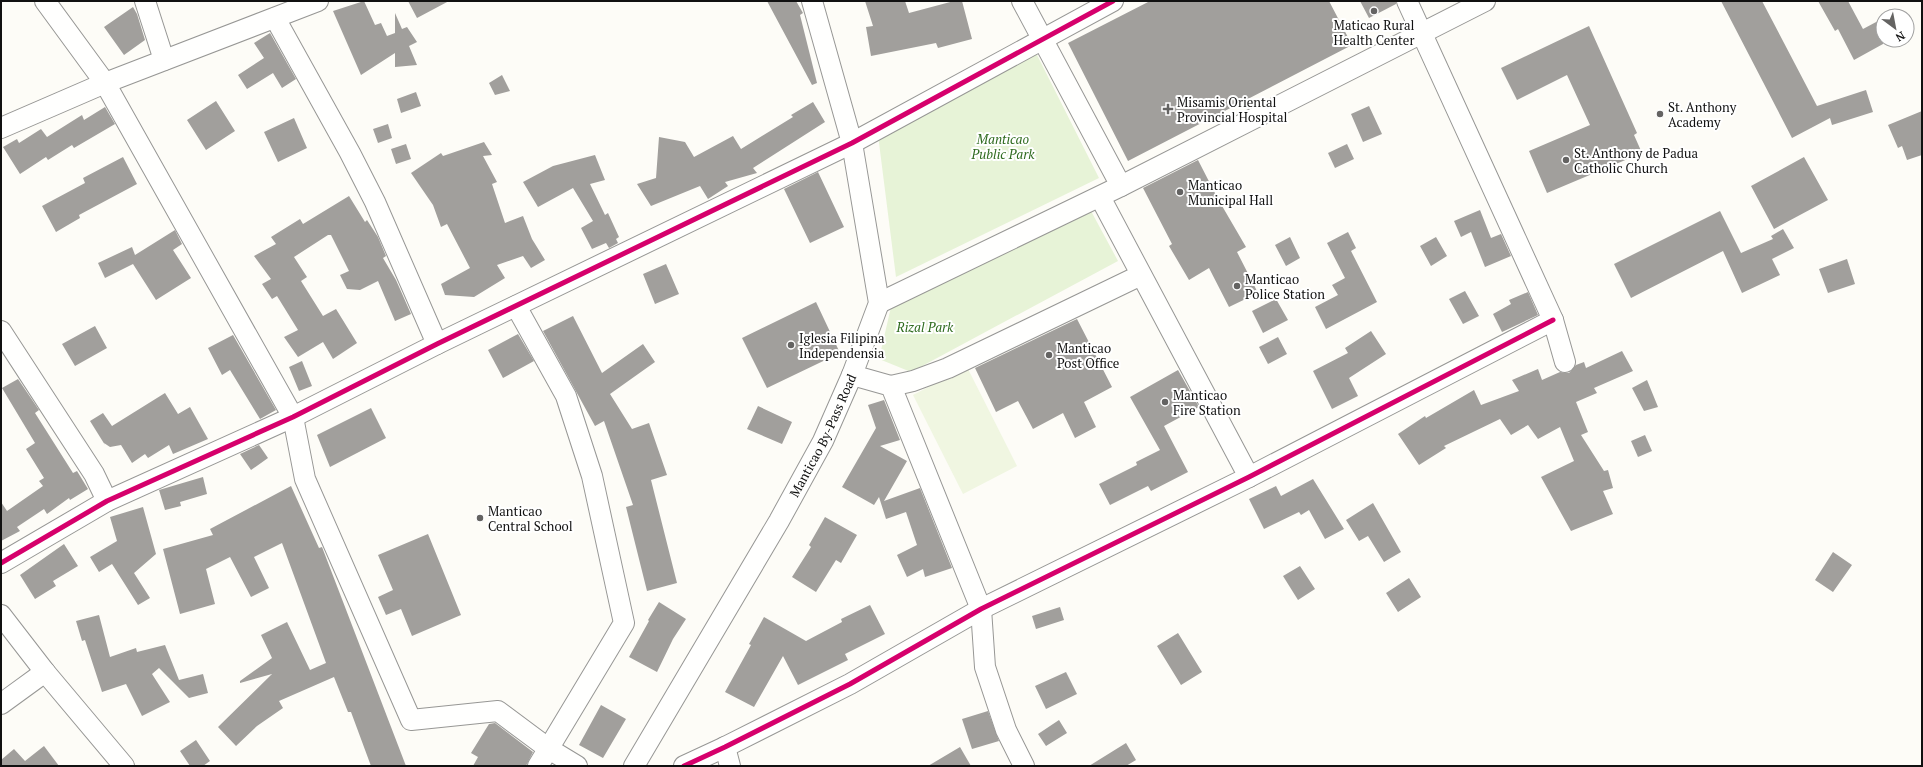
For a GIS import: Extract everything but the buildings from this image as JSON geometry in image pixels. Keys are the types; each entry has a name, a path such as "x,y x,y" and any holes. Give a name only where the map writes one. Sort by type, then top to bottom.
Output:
{"street":[{"path":"45,1 105,83 293,417 305,479 411,720 498,711 549,749 577,766"},
{"path":"145,1 164,60"},
{"path":"1,128 105,83 318,1"},
{"path":"812,1 852,144 879,303 1100,197 1485,1"},
{"path":"1022,1 1121,186"},
{"path":"1,563 107,501 293,417 437,344 852,144 1113,1"},
{"path":"1407,1 1553,320 1565,362"},
{"path":"275,18 350,153 375,202 437,344"},
{"path":"1100,197 1249,477"},
{"path":"852,375 891,386 913,381 948,368 1141,275"},
{"name":"Manticao By-Pass Road","path":"634,766 779,521 822,441 852,375 879,303"},
{"path":"516,306 566,396 592,476 624,622 538,766"},
{"path":"684,766 727,757 981,609 1249,477 1553,320"},
{"path":"1,331 94,474 107,501"},
{"path":"891,386 981,609 985,668 1006,730 1024,766"},
{"path":"1,614 45,672 124,766"},
{"path":"1,704 45,672"}],"green space":[{"name":"Manticao Public Park","path":"1034,49 1099,178 896,277 878,135"},
{"name":"Rizal Park","path":"1091,211 1118,261 911,372 879,359 891,307"},
{"path":"967,367 1017,466 963,494 913,395"}],"cycle path":[{"path":"1,563 107,501 293,417 437,344 852,143 1113,1"},
{"path":"684,766 850,684 981,609 1249,477 1553,320"}],"place":[{"name":"Maticao Rural Health Center","path":"1374,11"},
{"name":"Misamis Oriental Provincial Hospital","path":"1168,109"},
{"name":"St. Anthony Academy","path":"1660,114"},
{"name":"St. Anthony de Padua Catholic Church","path":"1566,160"},
{"name":"Manticao Municipal Hall","path":"1180,192"},
{"name":"Manticao Police Station","path":"1237,286"},
{"name":"Iglesia Filipina Independensia","path":"791,345"},
{"name":"Manticao Post Office","path":"1049,355"},
{"name":"Manticao Fire Station","path":"1165,402"},
{"name":"Manticao Central School","path":"480,518"}]}
